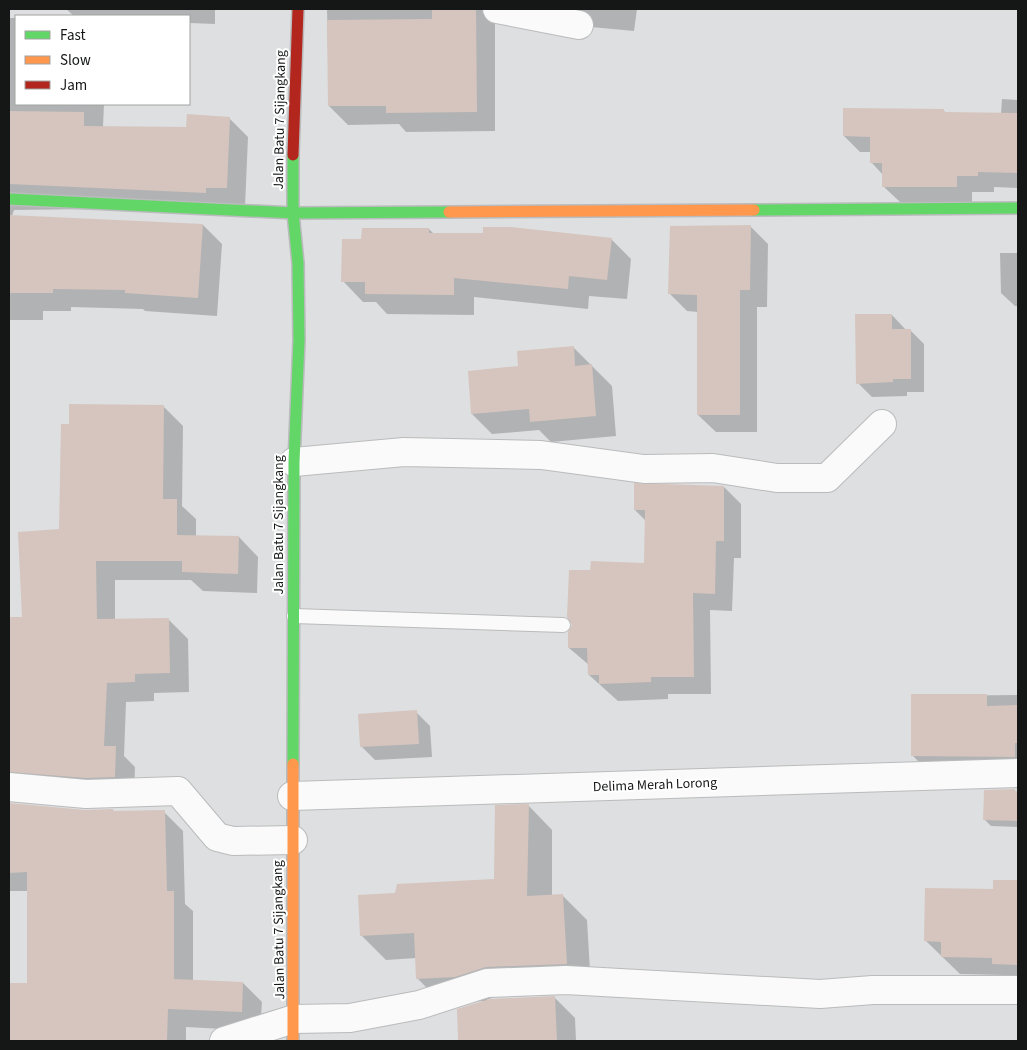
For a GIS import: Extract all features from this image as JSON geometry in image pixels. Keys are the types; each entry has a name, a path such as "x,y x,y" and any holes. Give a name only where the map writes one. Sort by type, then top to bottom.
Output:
{"street":[{"name":"Jalan Batu 7 Sijangkang","path":"294,1030 292,796 294,462 299,340 298,264 293,214 293,122 298,9"},
{"path":"497,9 579,25"},
{"path":"9,199 293,214 1018,208"},
{"path":"294,462 404,452 542,455 644,469 713,468 777,478 827,478 882,424"},
{"name":"Delima Merah Lorong","path":"292,796 1018,773"},
{"path":"9,787 86,794 178,791 217,837 233,841 293,840"},
{"path":"224,1041 294,1030 419,1005 487,983 566,980 820,994 873,990 1018,990"}],"lane":[{"path":"294,616 563,626"}],"building":[{"path":"432,9 476,9 477,112 386,113 386,106 328,106 327,20 432,19"},
{"path":"843,108 944,109 944,112 1018,113 1018,173 978,172 978,176 957,176 957,187 882,187 882,163 870,163 870,137 843,136"},
{"path":"9,111 84,112 84,126 186,127 187,114 230,117 227,188 206,188 206,193 9,184"},
{"path":"9,215 203,224 198,298 125,293 125,290 53,289 53,293 9,293"},
{"path":"751,225 750,290 740,290 740,415 697,415 697,295 668,294 670,226"},
{"path":"483,227 511,227 612,238 607,280 569,276 568,289 454,278 454,295 365,294 365,282 341,282 342,239 361,239 362,228 429,228 429,233 483,233"},
{"path":"855,314 892,314 892,329 911,329 911,379 893,379 893,382 856,384"},
{"path":"574,346 575,366 592,364 596,416 530,422 529,409 471,414 468,371 518,366 517,351"},
{"path":"69,404 164,405 163,499 177,499 177,535 239,536 238,574 182,572 182,561 96,561 97,619 169,618 170,673 135,674 135,682 107,683 104,746 116,746 115,777 86,778 9,772 9,617 22,617 18,532 59,529 61,424 69,424"},
{"path":"634,483 724,486 724,541 716,541 715,594 693,593 694,677 651,677 651,682 599,684 599,675 588,675 587,648 568,648 568,632 572,625 567,617 569,570 590,570 591,561 644,563 645,510 634,510"},
{"path":"911,694 987,694 987,706 1018,705 1018,743 1015,743 1015,757 911,756"},
{"path":"417,710 419,744 360,747 358,714"},
{"path":"1015,789 1018,792 1018,821 983,820 984,790"},
{"path":"9,803 85,810 165,810 167,891 174,891 174,979 243,982 242,1012 168,1009 167,1041 9,1041 9,983 27,983 27,872 9,873"},
{"path":"529,804 527,896 563,894 567,964 486,967 455,977 416,979 414,933 360,936 358,895 395,893 397,884 494,879 495,805"},
{"path":"993,880 1018,880 1018,965 992,964 992,958 941,957 941,942 924,941 925,888 993,889"},
{"path":"555,996 557,1041 458,1041 457,1009 490,999"}],"traffic: fast":[{"path":"293,155 293,213 298,263 299,340 294,462 293,764"},
{"path":"9,199 293,213 449,212"},
{"path":"754,210 1018,208"}],"traffic: slow":[{"path":"449,212 754,210"},
{"path":"293,764 293,1041"}],"traffic: jam":[{"path":"293,155 298,9"}]}
